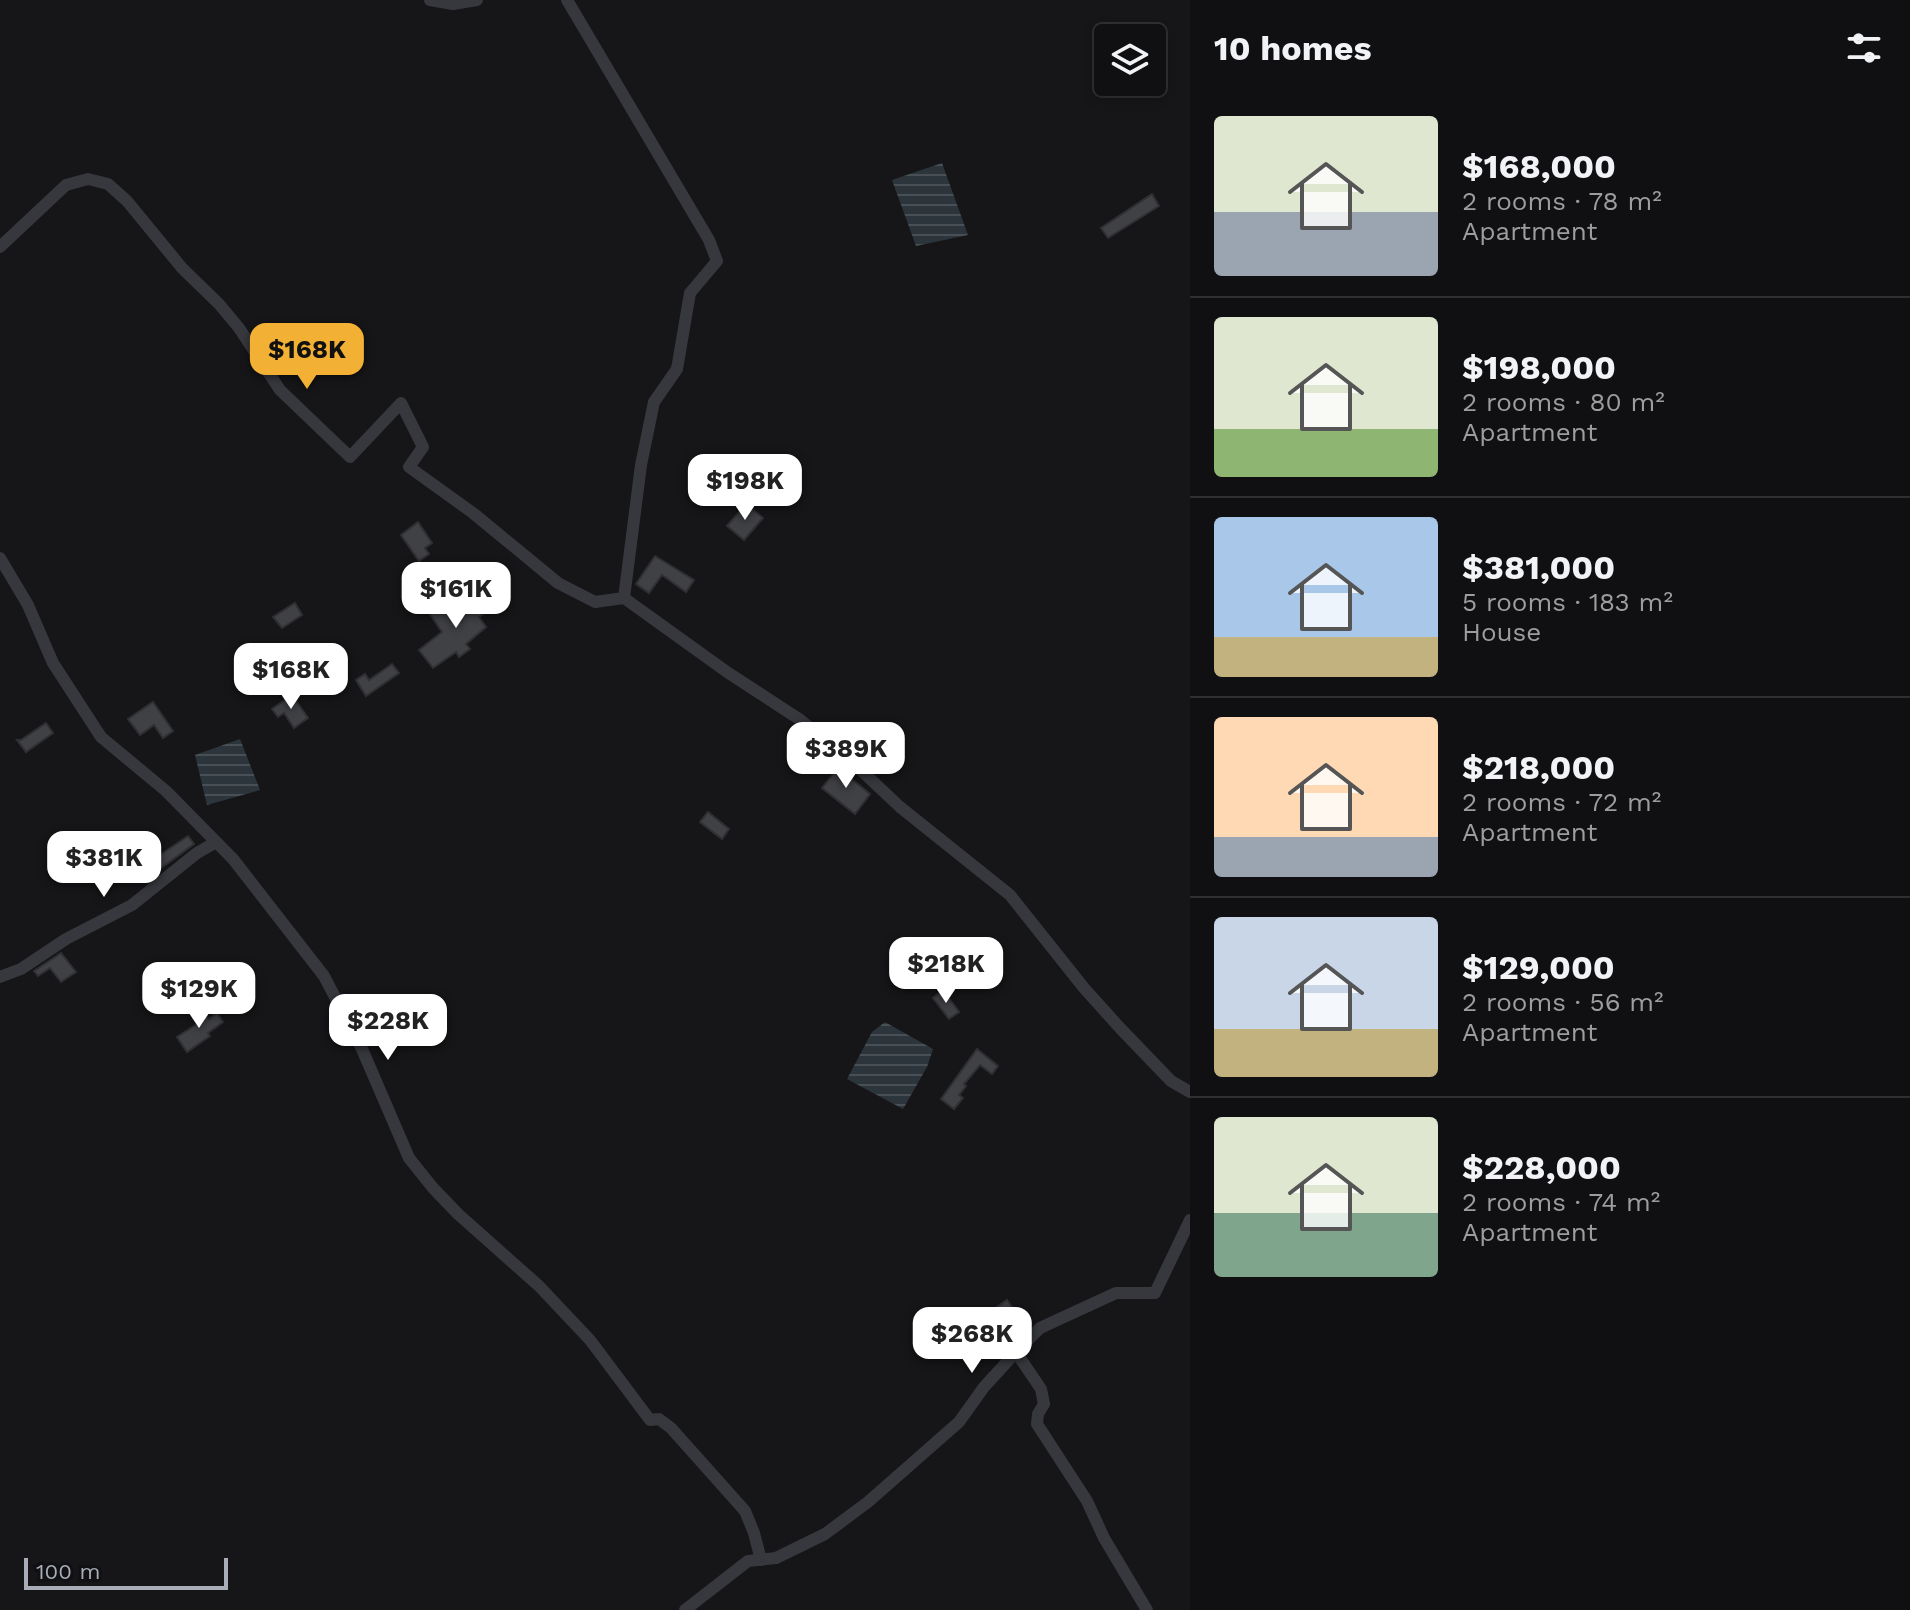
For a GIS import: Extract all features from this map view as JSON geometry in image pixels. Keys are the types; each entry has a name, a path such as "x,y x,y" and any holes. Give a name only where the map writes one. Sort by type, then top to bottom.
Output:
{"street":[{"path":"430,0 453,4 477,0"},
{"path":"567,0 709,240 717,261 690,293 677,369 654,402 641,465 624,598"},
{"path":"0,247 66,185 88,179 108,184 127,201 182,268 219,304 239,328 280,390 350,457 401,403 423,447 409,467 473,513 558,583 595,602 624,598 799,719 848,758 900,807 1010,895 1120,1028 1171,1081 1190,1092"},
{"path":"0,558 28,605 53,663 101,737 166,791 216,842 287,926 324,976 362,1049 409,1158 484,1240 539,1286 590,1340 650,1420 659,1419 671,1428 745,1511 761,1560"},
{"path":"0,977 21,969 66,939 132,905 197,853 216,842"},
{"path":"685,1610 748,1561 776,1558 825,1534 868,1502 959,1422 984,1387 1040,1328 1116,1293 1155,1293 1190,1220"},
{"path":"1016,1352 1041,1389 1044,1404 1037,1424 1087,1501 1104,1538 1147,1610"}],"shaded area":[{"path":"942,163 968,235 916,246 892,180"},
{"path":"240,739 260,790 207,805 195,755"},
{"path":"885,1022 933,1049 927,1067 903,1109 847,1079 872,1032"}],"building":[{"path":"1152,194 1159,206 1108,238 1101,228"},
{"path":"746,504 763,518 744,540 727,526"},
{"path":"418,522 432,543 425,548 429,554 419,561 401,535"},
{"path":"655,556 694,580 686,592 662,575 649,593 636,584"},
{"path":"495,592 501,602 479,617 486,627 466,644 470,649 459,657 456,652 433,668 419,650 442,632 430,614 450,600 462,616"},
{"path":"295,603 302,615 282,628 273,617"},
{"path":"392,664 399,673 366,696 356,680 365,674 369,680"},
{"path":"292,695 308,718 294,728 284,713 278,717 272,709"},
{"path":"153,702 173,731 163,738 154,725 140,735 128,719"},
{"path":"46,723 53,733 26,752 17,740"},
{"path":"841,764 852,774 849,777 870,794 855,814 822,788"},
{"path":"708,812 729,829 722,839 700,822"},
{"path":"188,836 194,844 161,868 154,859"},
{"path":"61,953 76,972 61,982 50,968 38,976 34,971"},
{"path":"943,990 959,1012 949,1019 933,998"},
{"path":"201,1008 209,1019 217,1013 223,1022 208,1033 210,1036 187,1052 177,1037 197,1024 191,1015"},
{"path":"977,1049 998,1066 992,1074 980,1065 964,1084 966,1086 959,1095 963,1098 954,1109 941,1099"},
{"path":"1007,1300 1017,1314 997,1328 987,1314"}]}
